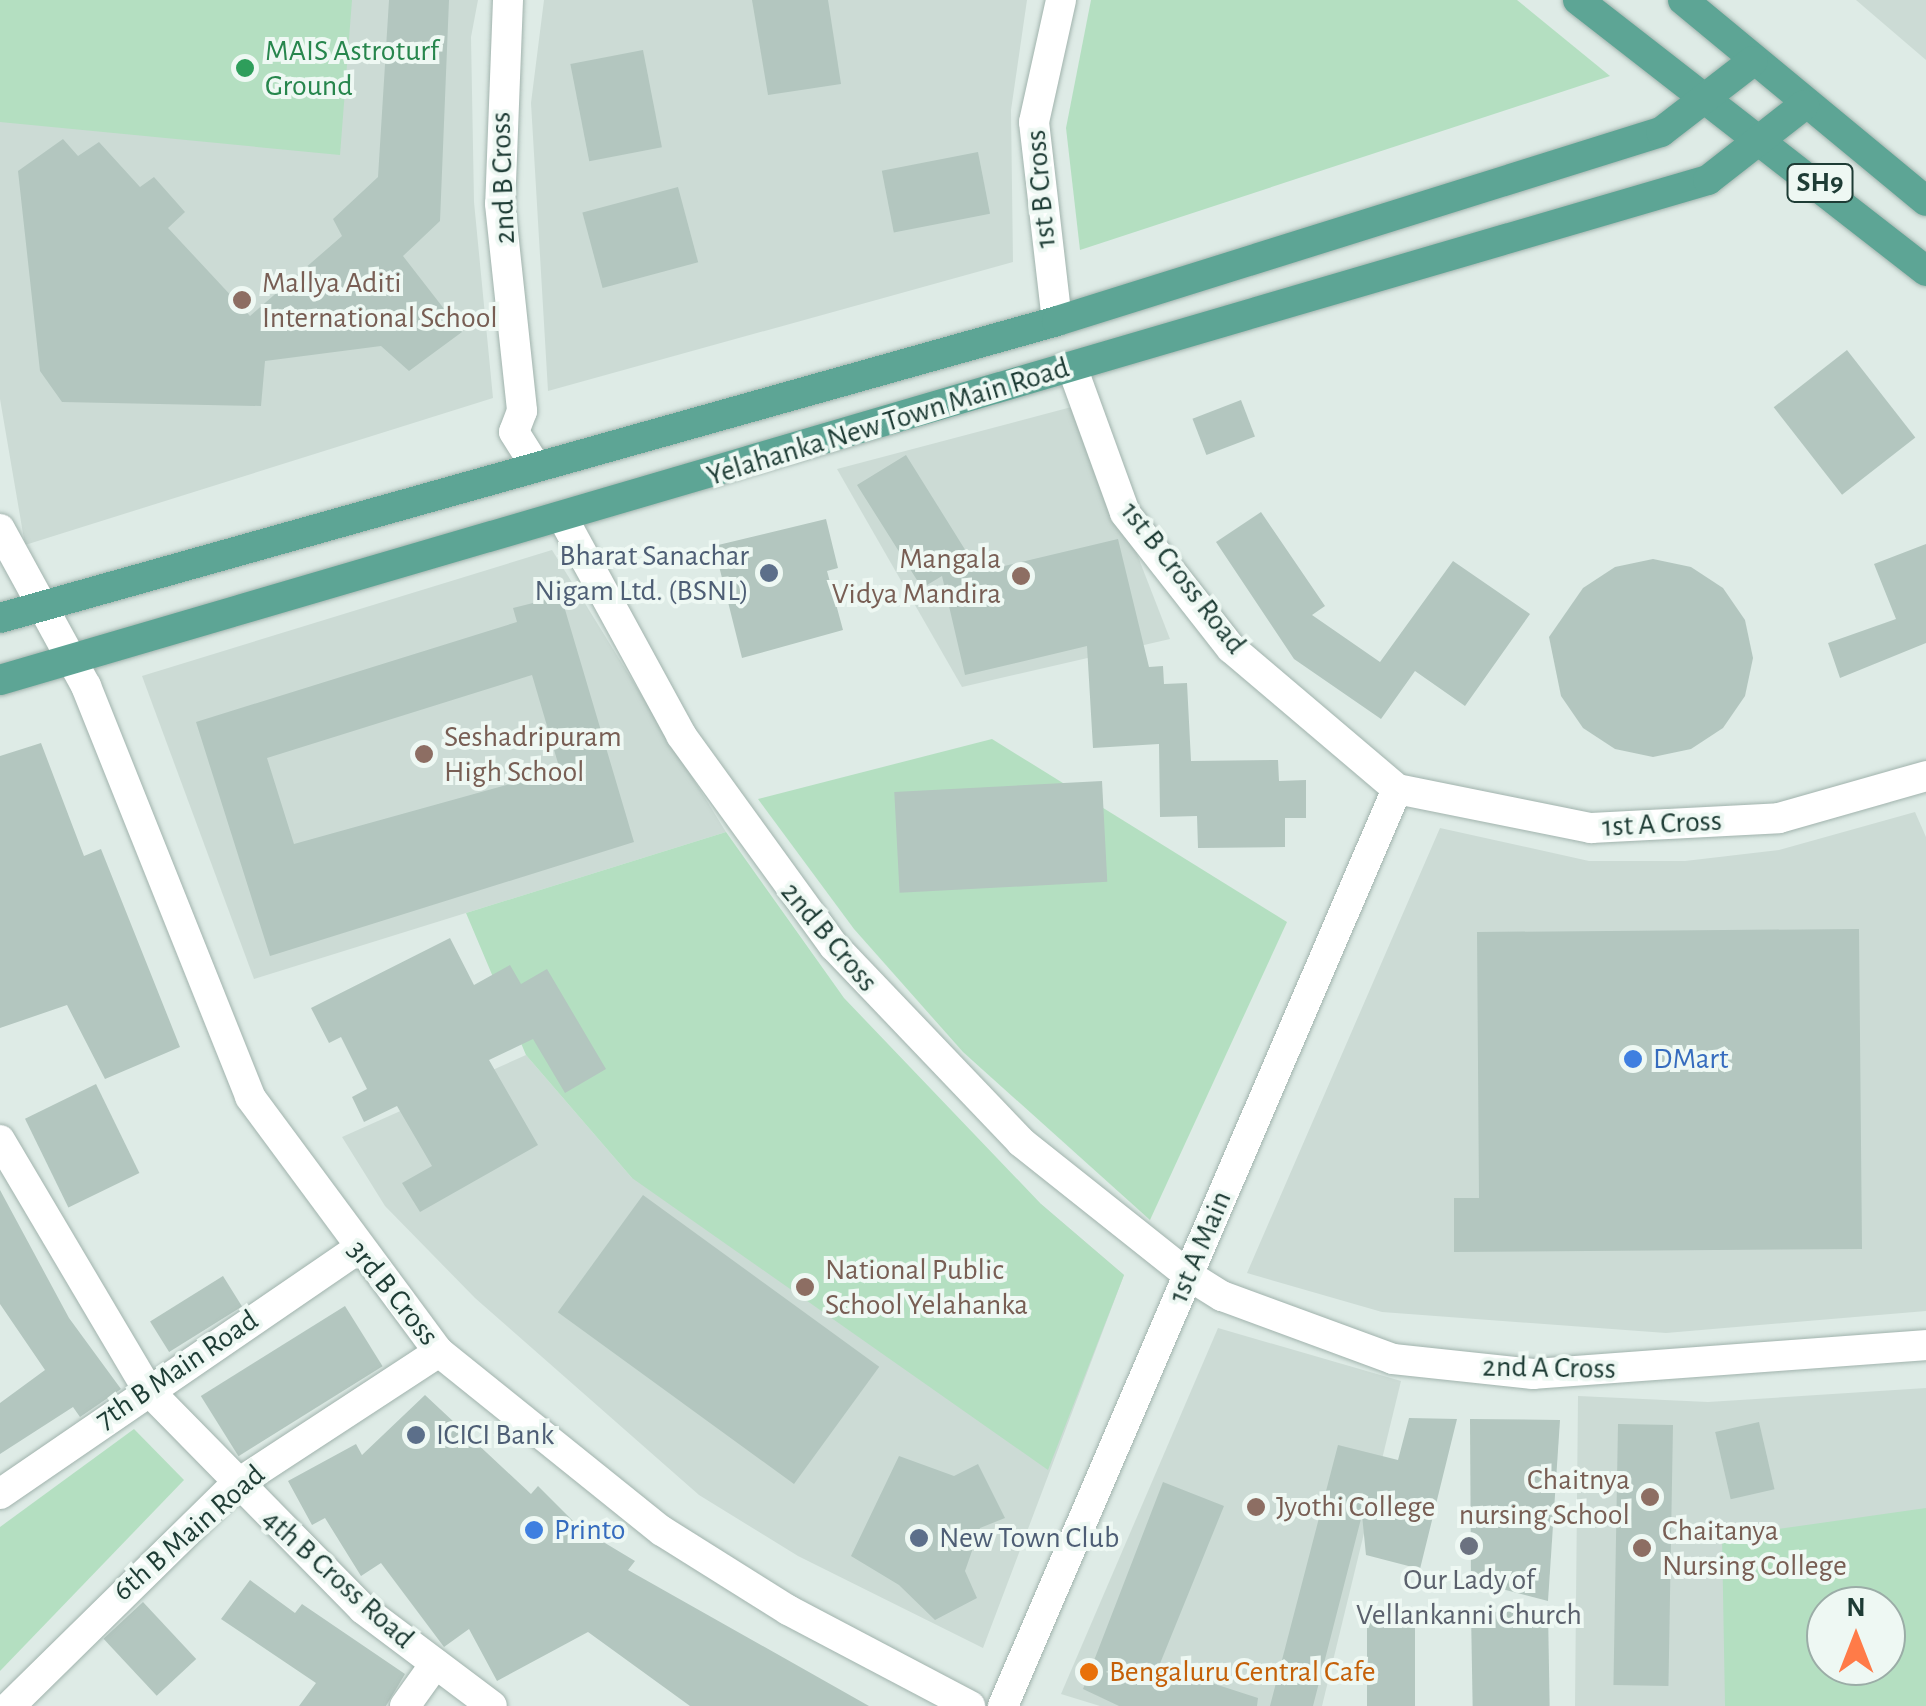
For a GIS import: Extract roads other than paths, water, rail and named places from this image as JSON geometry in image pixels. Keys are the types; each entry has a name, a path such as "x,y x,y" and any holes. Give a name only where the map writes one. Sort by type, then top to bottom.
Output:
{"main road":[{"name":"SH9","path":"1578,0 1666,75 1711,99 1766,139 1926,271"},
{"name":"SH9","path":"1683,0 1804,105 1926,201"},
{"name":"Yelahanka New Town Main Road","path":"0,618 1056,321 1671,128 1711,99 1752,61"},
{"name":"Yelahanka New Town Main Road","path":"0,680 564,520 1708,180 1766,139 1804,105"}],"street":[{"name":"2nd B Cross","path":"508,0 500,204 522,411 514,432 536,467"},
{"name":"1st B Cross","path":"1056,321 1034,122 1061,0"},
{"name":"1st B Cross Road","path":"1072,367 1125,513 1232,648 1397,789"},
{"name":"2nd B Cross","path":"564,520 681,735 834,946 1021,1142 1188,1276"},
{"name":"3rd B Cross","path":"0,530 46,605 72,660 250,1097 357,1250 439,1352 662,1532 788,1610 970,1706"},
{"name":"1st A Cross","path":"1397,789 1592,828 1779,818 1926,776"},
{"name":"1st A Main","path":"1003,1706 1397,789"},
{"name":"4th B Cross Road","path":"0,1140 12,1197 147,1389 234,1486 363,1609 492,1706"},
{"name":"7th B Main Road","path":"0,1494 147,1389 357,1250"},
{"name":"2nd A Cross","path":"1188,1276 1222,1296 1393,1359 1533,1374 1926,1345"},
{"name":"6th B Main Road","path":"10,1706 234,1486 439,1352"},
{"path":"405,1706 435,1664"}],"place":[{"name":"MAIS Astroturf Ground","path":"245,68"},
{"name":"Mallya Aditi International School","path":"242,300"},
{"name":"Bharat Sanachar Nigam Ltd. (BSNL)","path":"769,573"},
{"name":"Mangala Vidya Mandira","path":"1021,576"},
{"name":"Seshadripuram High School","path":"424,754"},
{"name":"DMart","path":"1633,1059"},
{"name":"National Public School Yelahanka","path":"805,1287"},
{"name":"ICICI Bank","path":"416,1435"},
{"name":"Chaitnya nursing School","path":"1650,1497"},
{"name":"Jyothi College","path":"1256,1507"},
{"name":"Printo","path":"534,1530"},
{"name":"New Town Club","path":"919,1538"},
{"name":"Our Lady of Vellankanni Church","path":"1469,1546"},
{"name":"Chaitanya Nursing College","path":"1642,1548"},
{"name":"Bengaluru Central Cafe","path":"1089,1672"}]}
